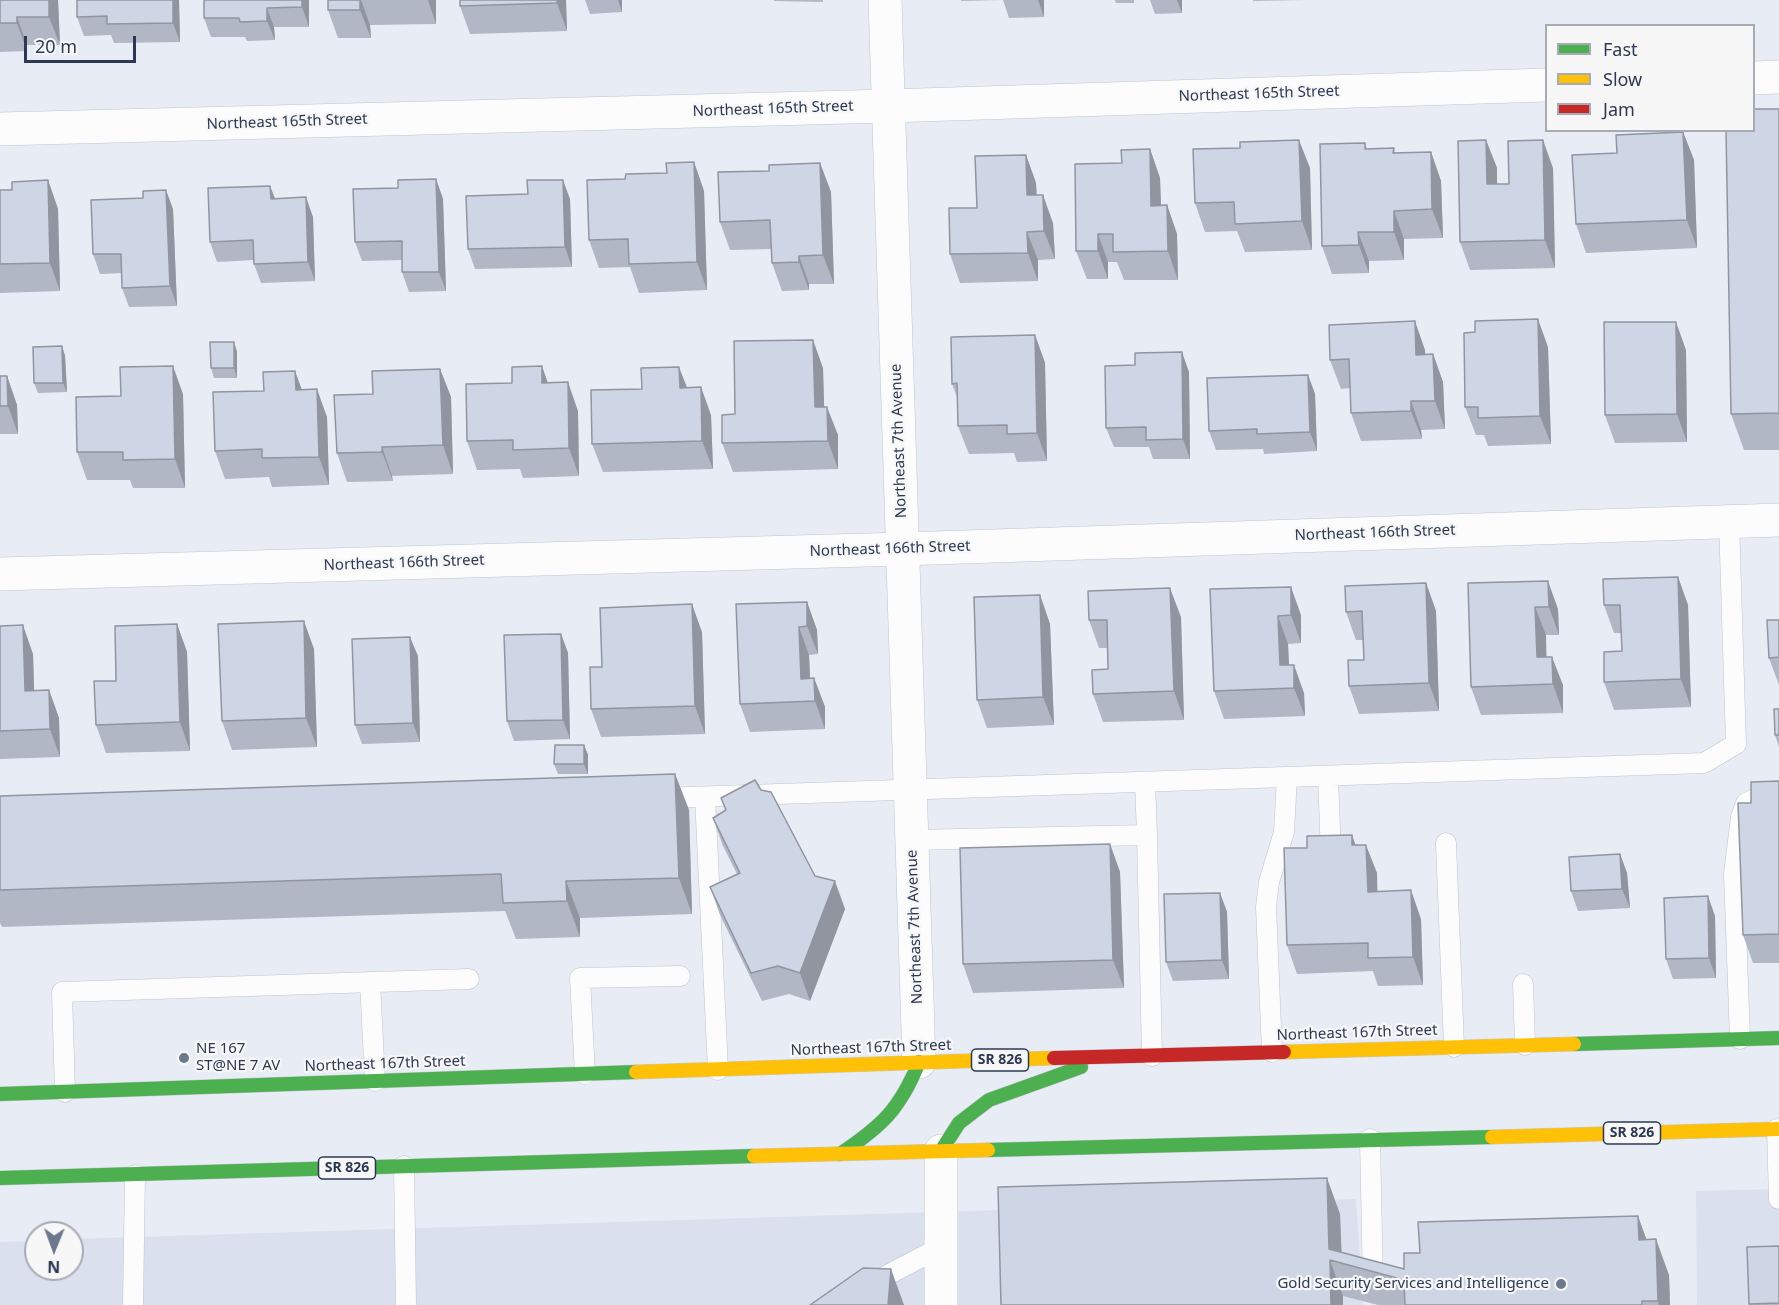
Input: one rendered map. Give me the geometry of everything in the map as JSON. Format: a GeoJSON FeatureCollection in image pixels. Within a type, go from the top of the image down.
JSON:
{"type":"FeatureCollection","features":[{"type":"Feature","properties":{"kind":"main road","name":"Northeast 167th Street"},"geometry":{"type":"LineString","coordinates":[[0,1094],[919,1062],[1779,1038]]}},
{"type":"Feature","properties":{"kind":"main road"},"geometry":{"type":"LineString","coordinates":[[941,1151],[959,1123],[989,1100],[1108,1057]]}},
{"type":"Feature","properties":{"kind":"main road"},"geometry":{"type":"LineString","coordinates":[[840,1154],[870,1134],[892,1114],[908,1090],[919,1062]]}},
{"type":"Feature","properties":{"kind":"main road","name":"SR 826"},"geometry":{"type":"LineString","coordinates":[[0,1179],[1778,1129]]}},
{"type":"Feature","properties":{"kind":"street","name":"Northeast 7th Avenue"},"geometry":{"type":"LineString","coordinates":[[885,0],[919,1062]]}},
{"type":"Feature","properties":{"kind":"street"},"geometry":{"type":"LineString","coordinates":[[1755,78],[1779,77]]}},
{"type":"Feature","properties":{"kind":"street","name":"Northeast 165th Street"},"geometry":{"type":"LineString","coordinates":[[0,129],[888,106],[1545,85]]}},
{"type":"Feature","properties":{"kind":"street","name":"Northeast 166th Street"},"geometry":{"type":"LineString","coordinates":[[0,574],[903,549],[1779,520]]}},
{"type":"Feature","properties":{"kind":"street"},"geometry":{"type":"LineString","coordinates":[[941,1151],[941,1305]]}},
{"type":"Feature","properties":{"kind":"lane"},"geometry":{"type":"LineString","coordinates":[[635,799],[1704,763],[1736,744],[1729,521]]}},
{"type":"Feature","properties":{"kind":"lane"},"geometry":{"type":"LineString","coordinates":[[1328,776],[1331,855]]}},
{"type":"Feature","properties":{"kind":"lane"},"geometry":{"type":"LineString","coordinates":[[1272,1053],[1266,907],[1269,882],[1284,832],[1287,777]]}},
{"type":"Feature","properties":{"kind":"lane"},"geometry":{"type":"LineString","coordinates":[[1145,782],[1152,1056]]}},
{"type":"Feature","properties":{"kind":"lane"},"geometry":{"type":"LineString","coordinates":[[1740,1039],[1734,874],[1740,817],[1746,803],[1762,796],[1779,794]]}},
{"type":"Feature","properties":{"kind":"lane"},"geometry":{"type":"LineString","coordinates":[[705,797],[718,1070]]}},
{"type":"Feature","properties":{"kind":"lane"},"geometry":{"type":"LineString","coordinates":[[912,840],[1147,835]]}},
{"type":"Feature","properties":{"kind":"lane"},"geometry":{"type":"LineString","coordinates":[[1446,843],[1454,1047]]}},
{"type":"Feature","properties":{"kind":"lane"},"geometry":{"type":"LineString","coordinates":[[585,1074],[580,978],[680,976]]}},
{"type":"Feature","properties":{"kind":"lane"},"geometry":{"type":"LineString","coordinates":[[65,1092],[62,992],[469,979]]}},
{"type":"Feature","properties":{"kind":"lane"},"geometry":{"type":"LineString","coordinates":[[370,982],[375,1081]]}},
{"type":"Feature","properties":{"kind":"lane"},"geometry":{"type":"LineString","coordinates":[[1523,984],[1525,1045]]}},
{"type":"Feature","properties":{"kind":"lane"},"geometry":{"type":"LineString","coordinates":[[1778,1129],[1779,1199]]}},
{"type":"Feature","properties":{"kind":"lane"},"geometry":{"type":"LineString","coordinates":[[1370,1139],[1373,1301]]}},
{"type":"Feature","properties":{"kind":"lane"},"geometry":{"type":"LineString","coordinates":[[404,1166],[406,1305]]}},
{"type":"Feature","properties":{"kind":"lane"},"geometry":{"type":"LineString","coordinates":[[134,1305],[135,1175]]}},
{"type":"Feature","properties":{"kind":"lane"},"geometry":{"type":"LineString","coordinates":[[830,1305],[941,1246]]}},
{"type":"Feature","properties":{"kind":"shaded area"},"geometry":{"type":"Polygon","coordinates":[[[1779,1189],[1779,1305],[1697,1305],[1696,1191],[1779,1189]]]}},
{"type":"Feature","properties":{"kind":"shaded area"},"geometry":{"type":"Polygon","coordinates":[[[1356,1199],[1363,1305],[0,1305],[0,1242],[24,1241],[24,1281],[84,1281],[84,1239],[1356,1199]]]}},
{"type":"Feature","properties":{"kind":"building"},"geometry":{"type":"Polygon","coordinates":[[[0,0],[49,0],[49,17],[17,17],[17,23],[0,23],[0,0]]]}},
{"type":"Feature","properties":{"kind":"building"},"geometry":{"type":"Polygon","coordinates":[[[77,0],[173,0],[173,23],[107,24],[107,16],[77,17],[77,0]]]}},
{"type":"Feature","properties":{"kind":"building"},"geometry":{"type":"Polygon","coordinates":[[[204,0],[302,0],[302,7],[267,8],[267,21],[240,22],[239,18],[204,18],[204,0]]]}},
{"type":"Feature","properties":{"kind":"building"},"geometry":{"type":"Polygon","coordinates":[[[328,0],[360,0],[360,10],[328,10],[328,0]]]}},
{"type":"Feature","properties":{"kind":"building"},"geometry":{"type":"Polygon","coordinates":[[[460,0],[557,0],[557,3],[460,6],[460,0]]]}},
{"type":"Feature","properties":{"kind":"building"},"geometry":{"type":"Polygon","coordinates":[[[1755,109],[1779,109],[1779,413],[1731,414],[1726,132],[1755,132],[1755,109]]]}},
{"type":"Feature","properties":{"kind":"building"},"geometry":{"type":"Polygon","coordinates":[[[1683,132],[1687,220],[1576,224],[1572,155],[1617,153],[1616,135],[1683,132]]]}},
{"type":"Feature","properties":{"kind":"building"},"geometry":{"type":"Polygon","coordinates":[[[1299,140],[1302,221],[1235,224],[1234,202],[1195,203],[1193,149],[1240,148],[1240,142],[1299,140]]]}},
{"type":"Feature","properties":{"kind":"building"},"geometry":{"type":"Polygon","coordinates":[[[1486,140],[1487,184],[1509,184],[1508,141],[1543,140],[1545,240],[1460,242],[1458,141],[1486,140]]]}},
{"type":"Feature","properties":{"kind":"building"},"geometry":{"type":"Polygon","coordinates":[[[1365,143],[1365,149],[1394,148],[1393,153],[1431,152],[1432,209],[1394,211],[1394,232],[1358,232],[1359,245],[1322,246],[1320,144],[1365,143]]]}},
{"type":"Feature","properties":{"kind":"building"},"geometry":{"type":"Polygon","coordinates":[[[1150,149],[1151,206],[1167,205],[1168,251],[1113,252],[1113,234],[1098,234],[1098,251],[1076,251],[1075,164],[1122,163],[1121,150],[1150,149]]]}},
{"type":"Feature","properties":{"kind":"building"},"geometry":{"type":"Polygon","coordinates":[[[1026,155],[1027,195],[1043,195],[1044,231],[1027,232],[1028,253],[950,254],[949,208],[977,208],[975,156],[1026,155]]]}},
{"type":"Feature","properties":{"kind":"building"},"geometry":{"type":"Polygon","coordinates":[[[694,162],[697,262],[629,264],[628,239],[589,240],[587,180],[625,179],[626,174],[667,173],[666,163],[694,162]]]}},
{"type":"Feature","properties":{"kind":"building"},"geometry":{"type":"Polygon","coordinates":[[[820,163],[823,255],[799,256],[799,262],[772,263],[770,220],[720,222],[718,172],[769,171],[769,165],[820,163]]]}},
{"type":"Feature","properties":{"kind":"building"},"geometry":{"type":"Polygon","coordinates":[[[436,179],[439,272],[402,272],[402,241],[355,242],[353,189],[398,188],[398,180],[436,179]]]}},
{"type":"Feature","properties":{"kind":"building"},"geometry":{"type":"Polygon","coordinates":[[[48,180],[50,263],[0,264],[0,190],[12,190],[12,182],[48,180]]]}},
{"type":"Feature","properties":{"kind":"building"},"geometry":{"type":"Polygon","coordinates":[[[527,180],[563,180],[565,247],[468,249],[466,196],[528,194],[527,180]]]}},
{"type":"Feature","properties":{"kind":"building"},"geometry":{"type":"Polygon","coordinates":[[[270,186],[271,199],[306,197],[308,262],[254,264],[253,240],[210,242],[208,188],[270,186]]]}},
{"type":"Feature","properties":{"kind":"building"},"geometry":{"type":"Polygon","coordinates":[[[166,190],[170,286],[122,288],[121,254],[93,254],[91,200],[143,198],[143,191],[166,190]]]}},
{"type":"Feature","properties":{"kind":"building"},"geometry":{"type":"Polygon","coordinates":[[[1538,319],[1540,416],[1478,418],[1478,407],[1465,407],[1464,333],[1475,332],[1475,321],[1538,319]]]}},
{"type":"Feature","properties":{"kind":"building"},"geometry":{"type":"Polygon","coordinates":[[[1415,321],[1416,355],[1433,354],[1435,401],[1411,401],[1411,411],[1351,413],[1349,359],[1330,360],[1329,325],[1415,321]]]}},
{"type":"Feature","properties":{"kind":"building"},"geometry":{"type":"Polygon","coordinates":[[[1604,322],[1676,322],[1677,414],[1605,415],[1604,322]]]}},
{"type":"Feature","properties":{"kind":"building"},"geometry":{"type":"Polygon","coordinates":[[[1035,335],[1037,433],[1007,434],[1007,425],[958,426],[957,383],[952,384],[951,337],[1035,335]]]}},
{"type":"Feature","properties":{"kind":"building"},"geometry":{"type":"Polygon","coordinates":[[[813,340],[815,407],[827,407],[828,441],[722,443],[722,415],[735,414],[734,341],[813,340]]]}},
{"type":"Feature","properties":{"kind":"building"},"geometry":{"type":"Polygon","coordinates":[[[210,342],[234,342],[234,368],[211,368],[210,342]]]}},
{"type":"Feature","properties":{"kind":"building"},"geometry":{"type":"Polygon","coordinates":[[[62,346],[63,383],[34,383],[33,347],[62,346]]]}},
{"type":"Feature","properties":{"kind":"building"},"geometry":{"type":"Polygon","coordinates":[[[1182,352],[1183,439],[1146,440],[1146,427],[1106,428],[1105,366],[1135,365],[1135,353],[1182,352]]]}},
{"type":"Feature","properties":{"kind":"building"},"geometry":{"type":"Polygon","coordinates":[[[173,366],[175,459],[123,460],[123,452],[77,452],[76,397],[121,396],[120,367],[173,366]]]}},
{"type":"Feature","properties":{"kind":"building"},"geometry":{"type":"Polygon","coordinates":[[[542,366],[542,383],[568,382],[569,448],[513,450],[513,440],[467,441],[466,384],[512,383],[512,367],[542,366]]]}},
{"type":"Feature","properties":{"kind":"building"},"geometry":{"type":"Polygon","coordinates":[[[679,367],[680,388],[701,387],[702,441],[592,444],[591,390],[642,389],[641,368],[679,367]]]}},
{"type":"Feature","properties":{"kind":"building"},"geometry":{"type":"Polygon","coordinates":[[[440,369],[443,445],[382,447],[382,452],[337,453],[334,395],[373,394],[372,371],[440,369]]]}},
{"type":"Feature","properties":{"kind":"building"},"geometry":{"type":"Polygon","coordinates":[[[295,371],[296,390],[317,389],[319,457],[262,458],[262,449],[215,451],[213,392],[264,391],[263,372],[295,371]]]}},
{"type":"Feature","properties":{"kind":"building"},"geometry":{"type":"Polygon","coordinates":[[[1308,375],[1310,432],[1257,434],[1257,429],[1209,431],[1207,378],[1308,375]]]}},
{"type":"Feature","properties":{"kind":"building"},"geometry":{"type":"Polygon","coordinates":[[[0,376],[7,376],[8,406],[0,406],[0,376]]]}},
{"type":"Feature","properties":{"kind":"building"},"geometry":{"type":"Polygon","coordinates":[[[1678,577],[1681,679],[1604,682],[1604,652],[1622,651],[1620,605],[1604,605],[1603,579],[1678,577]]]}},
{"type":"Feature","properties":{"kind":"building"},"geometry":{"type":"Polygon","coordinates":[[[1548,581],[1549,607],[1535,607],[1537,657],[1552,657],[1553,684],[1471,687],[1468,583],[1548,581]]]}},
{"type":"Feature","properties":{"kind":"building"},"geometry":{"type":"Polygon","coordinates":[[[1426,583],[1429,683],[1349,686],[1348,660],[1364,660],[1362,611],[1346,612],[1345,586],[1426,583]]]}},
{"type":"Feature","properties":{"kind":"building"},"geometry":{"type":"Polygon","coordinates":[[[1291,587],[1291,615],[1278,616],[1280,665],[1294,665],[1294,688],[1214,691],[1210,589],[1291,587]]]}},
{"type":"Feature","properties":{"kind":"building"},"geometry":{"type":"Polygon","coordinates":[[[1170,588],[1174,691],[1093,694],[1092,670],[1108,669],[1107,620],[1089,620],[1088,591],[1170,588]]]}},
{"type":"Feature","properties":{"kind":"building"},"geometry":{"type":"Polygon","coordinates":[[[1040,595],[1043,697],[977,700],[974,597],[1040,595]]]}},
{"type":"Feature","properties":{"kind":"building"},"geometry":{"type":"Polygon","coordinates":[[[807,602],[807,626],[799,627],[801,679],[814,678],[815,701],[740,704],[736,604],[807,602]]]}},
{"type":"Feature","properties":{"kind":"building"},"geometry":{"type":"Polygon","coordinates":[[[692,604],[695,706],[591,709],[590,667],[602,667],[600,608],[692,604]]]}},
{"type":"Feature","properties":{"kind":"building"},"geometry":{"type":"Polygon","coordinates":[[[1767,620],[1779,620],[1779,657],[1769,658],[1767,620]]]}},
{"type":"Feature","properties":{"kind":"building"},"geometry":{"type":"Polygon","coordinates":[[[304,621],[306,718],[222,721],[218,624],[304,621]]]}},
{"type":"Feature","properties":{"kind":"building"},"geometry":{"type":"Polygon","coordinates":[[[177,624],[180,722],[96,725],[94,681],[116,681],[115,626],[177,624]]]}},
{"type":"Feature","properties":{"kind":"building"},"geometry":{"type":"Polygon","coordinates":[[[23,625],[25,691],[49,690],[50,729],[0,731],[0,626],[23,625]]]}},
{"type":"Feature","properties":{"kind":"building"},"geometry":{"type":"Polygon","coordinates":[[[561,634],[563,720],[507,721],[504,635],[561,634]]]}},
{"type":"Feature","properties":{"kind":"building"},"geometry":{"type":"Polygon","coordinates":[[[410,637],[413,723],[355,725],[352,639],[410,637]]]}},
{"type":"Feature","properties":{"kind":"building"},"geometry":{"type":"Polygon","coordinates":[[[1774,709],[1779,709],[1779,735],[1775,735],[1774,709]]]}},
{"type":"Feature","properties":{"kind":"building"},"geometry":{"type":"Polygon","coordinates":[[[555,745],[584,745],[584,764],[554,764],[555,745]]]}},
{"type":"Feature","properties":{"kind":"building"},"geometry":{"type":"Polygon","coordinates":[[[675,774],[679,878],[566,881],[567,901],[503,903],[501,874],[0,890],[0,796],[675,774]]]}},
{"type":"Feature","properties":{"kind":"building"},"geometry":{"type":"Polygon","coordinates":[[[755,780],[761,790],[771,792],[815,876],[835,881],[800,973],[778,966],[751,973],[710,887],[740,873],[713,818],[726,810],[721,798],[755,780]]]}},
{"type":"Feature","properties":{"kind":"building"},"geometry":{"type":"Polygon","coordinates":[[[1779,781],[1779,934],[1743,935],[1738,803],[1751,803],[1751,782],[1779,781]]]}},
{"type":"Feature","properties":{"kind":"building"},"geometry":{"type":"Polygon","coordinates":[[[1352,835],[1352,845],[1366,845],[1368,892],[1411,890],[1413,957],[1368,958],[1368,943],[1287,945],[1284,848],[1307,848],[1307,836],[1352,835]]]}},
{"type":"Feature","properties":{"kind":"building"},"geometry":{"type":"Polygon","coordinates":[[[1110,844],[1113,960],[963,964],[960,848],[1110,844]]]}},
{"type":"Feature","properties":{"kind":"building"},"geometry":{"type":"Polygon","coordinates":[[[1620,854],[1622,889],[1571,891],[1569,857],[1620,854]]]}},
{"type":"Feature","properties":{"kind":"building"},"geometry":{"type":"Polygon","coordinates":[[[1220,893],[1222,960],[1166,962],[1164,894],[1220,893]]]}},
{"type":"Feature","properties":{"kind":"building"},"geometry":{"type":"Polygon","coordinates":[[[1708,896],[1709,958],[1666,959],[1664,898],[1708,896]]]}},
{"type":"Feature","properties":{"kind":"building"},"geometry":{"type":"Polygon","coordinates":[[[1327,1178],[1329,1249],[1404,1269],[1404,1253],[1420,1253],[1418,1222],[1638,1216],[1639,1240],[1656,1239],[1658,1301],[1642,1301],[1642,1305],[1405,1305],[1404,1280],[1330,1260],[1331,1305],[1001,1305],[998,1187],[1327,1178]]]}},
{"type":"Feature","properties":{"kind":"building"},"geometry":{"type":"Polygon","coordinates":[[[1779,1246],[1779,1303],[1749,1304],[1747,1247],[1779,1246]]]}},
{"type":"Feature","properties":{"kind":"building"},"geometry":{"type":"Polygon","coordinates":[[[863,1268],[891,1269],[888,1305],[810,1305],[863,1268]]]}},
{"type":"Feature","properties":{"kind":"traffic: fast"},"geometry":{"type":"LineString","coordinates":[[1574,1044],[1779,1038]]}},
{"type":"Feature","properties":{"kind":"traffic: fast"},"geometry":{"type":"LineString","coordinates":[[840,1154],[888,1115],[905,1092],[919,1062]]}},
{"type":"Feature","properties":{"kind":"traffic: fast"},"geometry":{"type":"LineString","coordinates":[[941,1151],[959,1123],[989,1100],[1081,1067]]}},
{"type":"Feature","properties":{"kind":"traffic: fast"},"geometry":{"type":"LineString","coordinates":[[0,1094],[636,1072]]}},
{"type":"Feature","properties":{"kind":"traffic: fast"},"geometry":{"type":"LineString","coordinates":[[988,1150],[1492,1137]]}},
{"type":"Feature","properties":{"kind":"traffic: fast"},"geometry":{"type":"LineString","coordinates":[[0,1178],[754,1156]]}},
{"type":"Feature","properties":{"kind":"traffic: slow"},"geometry":{"type":"LineString","coordinates":[[1284,1052],[1574,1044]]}},
{"type":"Feature","properties":{"kind":"traffic: slow"},"geometry":{"type":"LineString","coordinates":[[636,1072],[1054,1058]]}},
{"type":"Feature","properties":{"kind":"traffic: slow"},"geometry":{"type":"LineString","coordinates":[[1492,1137],[1779,1129]]}},
{"type":"Feature","properties":{"kind":"traffic: slow"},"geometry":{"type":"LineString","coordinates":[[754,1156],[988,1150]]}},
{"type":"Feature","properties":{"kind":"traffic: jam"},"geometry":{"type":"LineString","coordinates":[[1054,1058],[1284,1052]]}},
{"type":"Feature","properties":{"kind":"place","name":"NE 167 ST@NE 7 AV"},"geometry":{"type":"Point","coordinates":[184,1058]}},
{"type":"Feature","properties":{"kind":"place","name":"Gold Security Services and Intelligence"},"geometry":{"type":"Point","coordinates":[1561,1284]}}]}
